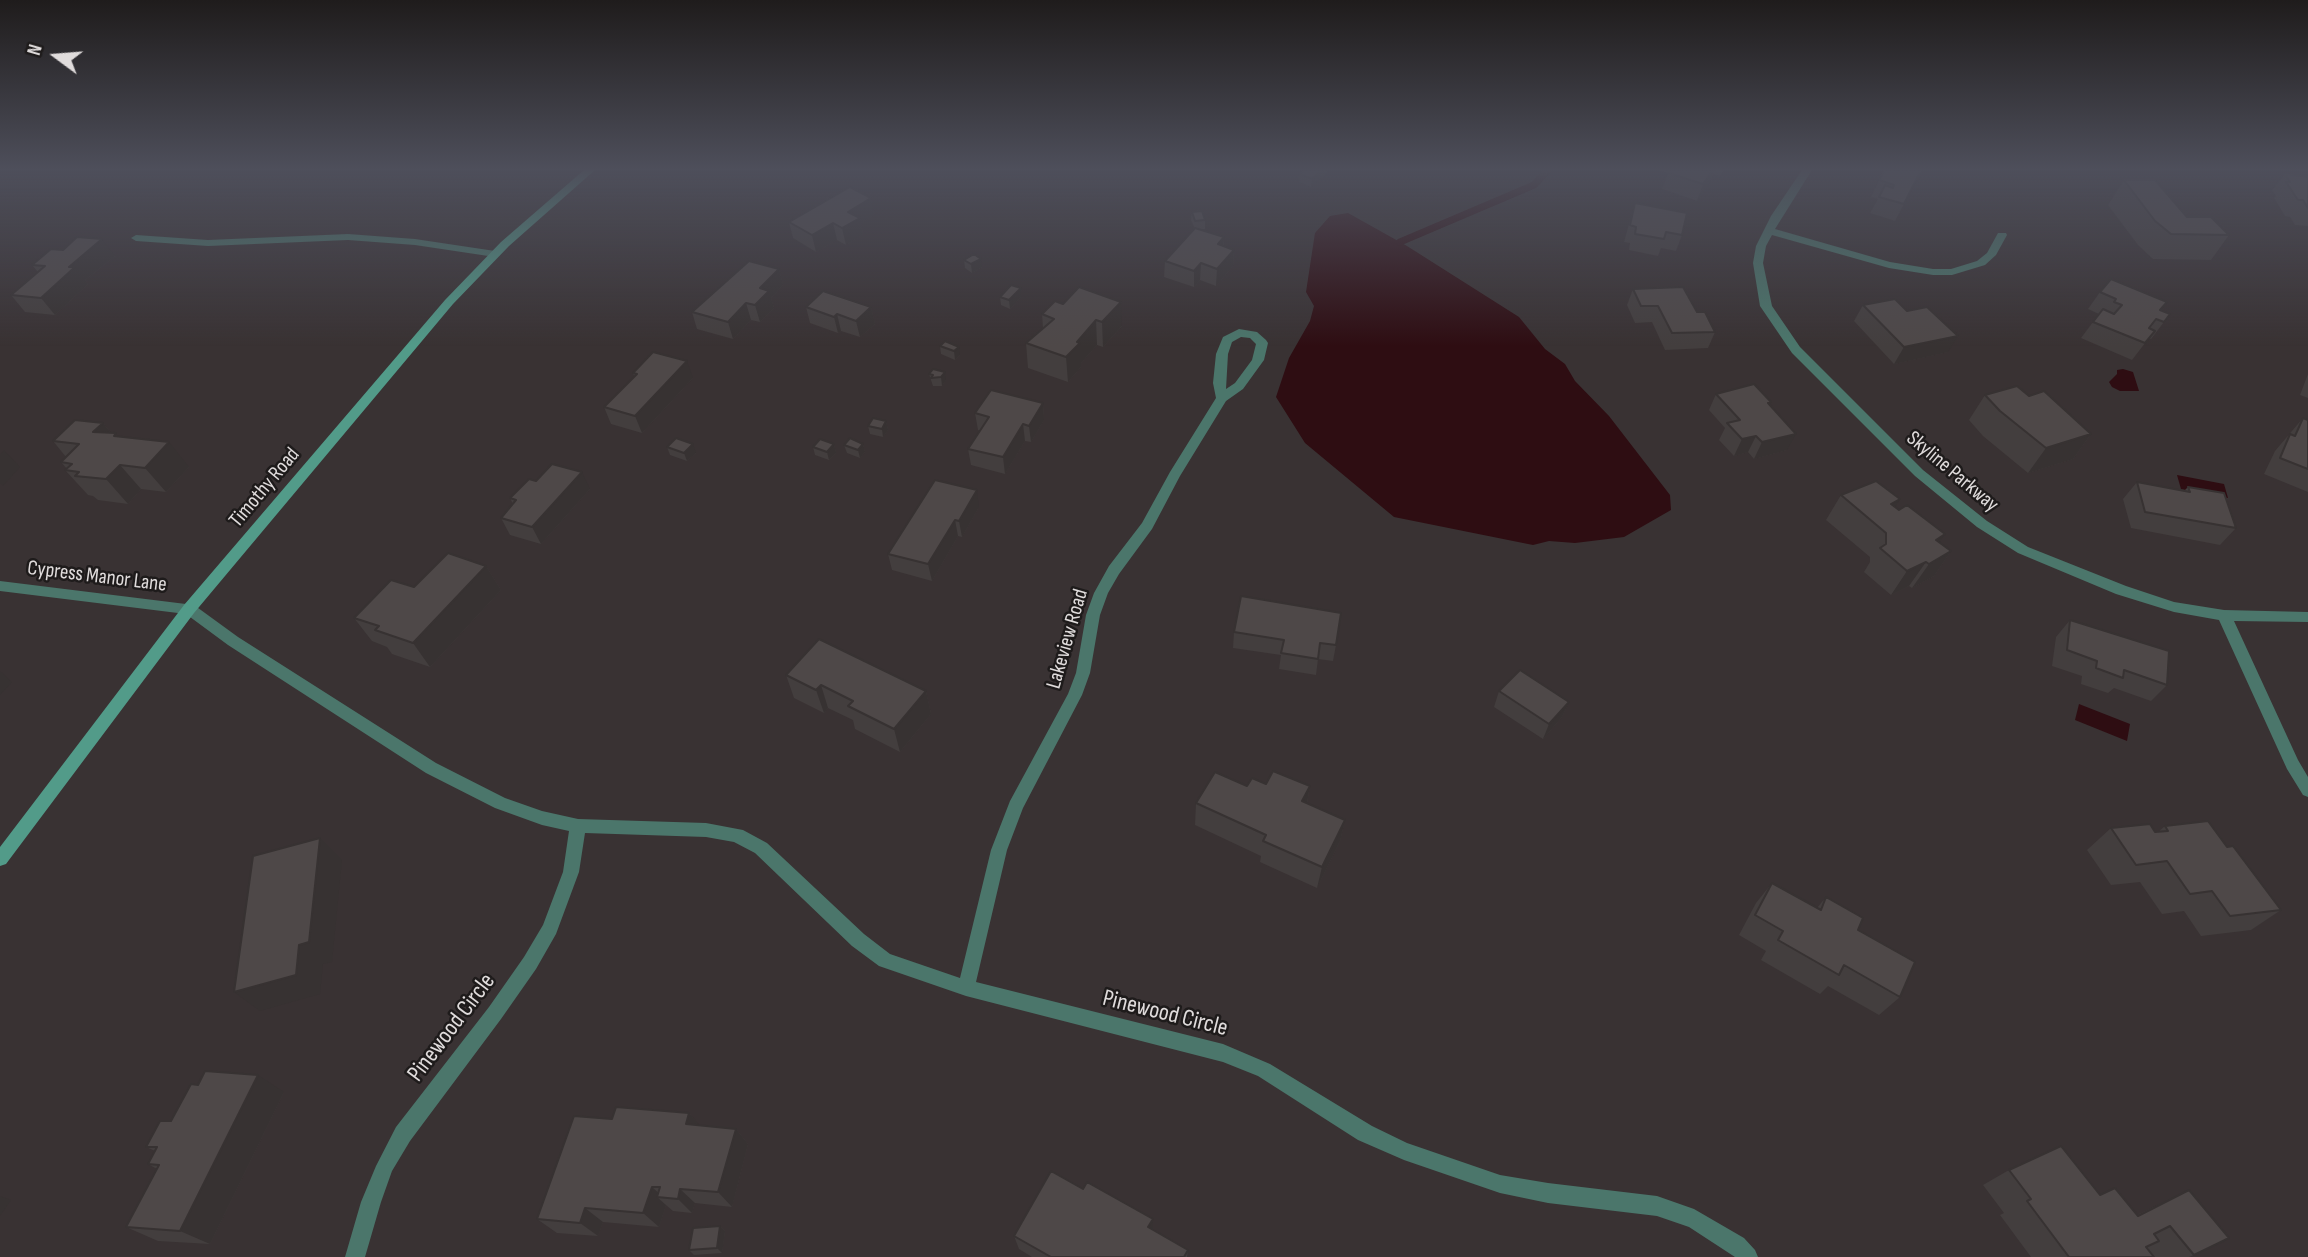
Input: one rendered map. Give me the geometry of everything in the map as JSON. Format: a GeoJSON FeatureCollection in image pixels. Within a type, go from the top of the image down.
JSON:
{"type":"FeatureCollection","features":[{"type":"Feature","properties":{"kind":"main road","name":"Timothy Road"},"geometry":{"type":"LineString","coordinates":[[0,859],[189,609],[449,302],[524,229]]}},
{"type":"Feature","properties":{"kind":"street"},"geometry":{"type":"LineString","coordinates":[[1769,231],[1889,265],[1933,272],[1952,272],[1981,263],[1991,255],[2002,235]]}},
{"type":"Feature","properties":{"kind":"street","name":"Skyline Parkway"},"geometry":{"type":"LineString","coordinates":[[1769,231],[1761,246],[1758,263],[1766,306],[1779,328],[1826,380],[1949,499],[2023,550],[2071,572],[2174,607],[2224,615],[2308,617]]}},
{"type":"Feature","properties":{"kind":"street"},"geometry":{"type":"LineString","coordinates":[[136,238],[208,243],[348,237],[415,242],[495,254]]}},
{"type":"Feature","properties":{"kind":"street","name":"Lakeview Road"},"geometry":{"type":"LineString","coordinates":[[966,988],[999,850],[1016,806],[1075,695],[1083,673],[1093,615],[1101,593],[1114,570],[1147,526],[1174,475],[1222,397]]}},
{"type":"Feature","properties":{"kind":"street","name":"Cypress Manor Lane"},"geometry":{"type":"LineString","coordinates":[[0,586],[189,609]]}},
{"type":"Feature","properties":{"kind":"street","name":"Pinewood Circle"},"geometry":{"type":"LineString","coordinates":[[189,609],[233,641],[431,768],[500,803],[542,818],[578,826],[706,830],[737,835],[761,848],[858,940],[886,960],[966,988],[1223,1053],[1264,1070],[1366,1133],[1404,1152],[1500,1184],[1548,1193],[1657,1206],[1695,1219],[1737,1245],[1748,1257]]}},
{"type":"Feature","properties":{"kind":"street"},"geometry":{"type":"LineString","coordinates":[[2224,615],[2292,764],[2308,790]]}},
{"type":"Feature","properties":{"kind":"street","name":"Pinewood Circle"},"geometry":{"type":"LineString","coordinates":[[355,1257],[385,1166],[403,1134],[495,1013],[550,929],[572,872],[578,826]]}},
{"type":"Feature","properties":{"kind":"shaded area"},"geometry":{"type":"Polygon","coordinates":[[[1319,229],[1376,229],[1519,317],[1545,349],[1565,364],[1575,381],[1609,416],[1670,495],[1671,510],[1624,537],[1575,543],[1549,541],[1533,545],[1394,517],[1305,443],[1276,397],[1289,358],[1310,321],[1314,306],[1306,292],[1315,233],[1319,229]]]}},
{"type":"Feature","properties":{"kind":"shaded area"},"geometry":{"type":"Polygon","coordinates":[[[2117,370],[2133,372],[2139,391],[2120,391],[2112,387],[2109,382],[2117,374],[2117,370]]]}},
{"type":"Feature","properties":{"kind":"shaded area"},"geometry":{"type":"Polygon","coordinates":[[[2177,475],[2224,484],[2228,498],[2181,489],[2177,475]]]}},
{"type":"Feature","properties":{"kind":"shaded area"},"geometry":{"type":"Polygon","coordinates":[[[2079,704],[2130,724],[2127,741],[2075,720],[2079,704]]]}},
{"type":"Feature","properties":{"kind":"building"},"geometry":{"type":"Polygon","coordinates":[[[801,229],[823,229],[812,235],[801,229]]]}},
{"type":"Feature","properties":{"kind":"building"},"geometry":{"type":"Polygon","coordinates":[[[1194,229],[1224,237],[1218,244],[1234,250],[1217,269],[1201,263],[1194,271],[1165,261],[1194,229]]]}},
{"type":"Feature","properties":{"kind":"building"},"geometry":{"type":"Polygon","coordinates":[[[1636,229],[1683,229],[1682,235],[1666,232],[1664,239],[1635,234],[1636,229]]]}},
{"type":"Feature","properties":{"kind":"building"},"geometry":{"type":"Polygon","coordinates":[[[2164,229],[2223,229],[2229,235],[2171,234],[2164,229]]]}},
{"type":"Feature","properties":{"kind":"building"},"geometry":{"type":"Polygon","coordinates":[[[77,237],[102,239],[69,267],[75,267],[41,298],[11,295],[45,266],[32,265],[51,249],[63,250],[77,237]]]}},
{"type":"Feature","properties":{"kind":"building"},"geometry":{"type":"Polygon","coordinates":[[[974,254],[981,259],[971,264],[964,260],[974,254]]]}},
{"type":"Feature","properties":{"kind":"building"},"geometry":{"type":"Polygon","coordinates":[[[749,261],[779,269],[760,288],[769,291],[755,305],[746,303],[728,322],[692,312],[749,261]]]}},
{"type":"Feature","properties":{"kind":"building"},"geometry":{"type":"Polygon","coordinates":[[[2111,279],[2167,302],[2160,310],[2170,314],[2164,322],[2156,319],[2149,328],[2155,331],[2145,343],[2093,322],[2103,309],[2114,314],[2122,305],[2114,302],[2116,299],[2100,292],[2111,279]]]}},
{"type":"Feature","properties":{"kind":"building"},"geometry":{"type":"Polygon","coordinates":[[[1011,285],[1021,288],[1009,300],[1000,297],[1011,285]]]}},
{"type":"Feature","properties":{"kind":"building"},"geometry":{"type":"Polygon","coordinates":[[[1079,287],[1121,302],[1102,322],[1096,320],[1066,357],[1026,343],[1054,319],[1042,314],[1055,301],[1063,304],[1079,287]]]}},
{"type":"Feature","properties":{"kind":"building"},"geometry":{"type":"Polygon","coordinates":[[[1683,287],[1697,312],[1705,312],[1715,332],[1672,333],[1658,306],[1641,306],[1633,289],[1683,287]]]}},
{"type":"Feature","properties":{"kind":"building"},"geometry":{"type":"Polygon","coordinates":[[[823,291],[871,307],[856,321],[806,307],[823,291]]]}},
{"type":"Feature","properties":{"kind":"building"},"geometry":{"type":"Polygon","coordinates":[[[1895,299],[1907,311],[1927,307],[1958,336],[1904,347],[1863,305],[1895,299]]]}},
{"type":"Feature","properties":{"kind":"building"},"geometry":{"type":"Polygon","coordinates":[[[945,341],[959,347],[954,351],[940,346],[945,341]]]}},
{"type":"Feature","properties":{"kind":"building"},"geometry":{"type":"Polygon","coordinates":[[[653,352],[687,361],[635,416],[604,407],[637,374],[633,373],[653,352]]]}},
{"type":"Feature","properties":{"kind":"building"},"geometry":{"type":"Polygon","coordinates":[[[933,369],[945,372],[941,377],[931,378],[933,375],[929,374],[933,369]]]}},
{"type":"Feature","properties":{"kind":"building"},"geometry":{"type":"Polygon","coordinates":[[[1754,384],[1796,434],[1762,442],[1756,436],[1742,439],[1727,423],[1740,420],[1716,394],[1754,384]]]}},
{"type":"Feature","properties":{"kind":"building"},"geometry":{"type":"Polygon","coordinates":[[[2017,386],[2029,396],[2044,391],[2091,434],[2046,448],[2000,411],[1985,395],[2017,386]]]}},
{"type":"Feature","properties":{"kind":"building"},"geometry":{"type":"Polygon","coordinates":[[[991,390],[1043,403],[1029,426],[1023,424],[1003,457],[968,449],[989,417],[975,413],[991,390]]]}},
{"type":"Feature","properties":{"kind":"building"},"geometry":{"type":"Polygon","coordinates":[[[873,418],[886,421],[882,429],[868,426],[873,418]]]}},
{"type":"Feature","properties":{"kind":"building"},"geometry":{"type":"Polygon","coordinates":[[[2303,418],[2308,420],[2308,469],[2280,458],[2290,434],[2295,436],[2303,418]]]}},
{"type":"Feature","properties":{"kind":"building"},"geometry":{"type":"Polygon","coordinates":[[[75,420],[103,423],[93,432],[169,442],[145,468],[120,465],[106,479],[75,476],[79,472],[65,470],[72,464],[61,462],[79,444],[53,441],[75,420]]]}},
{"type":"Feature","properties":{"kind":"building"},"geometry":{"type":"Polygon","coordinates":[[[676,438],[693,444],[684,453],[667,447],[676,438]]]}},
{"type":"Feature","properties":{"kind":"building"},"geometry":{"type":"Polygon","coordinates":[[[850,438],[863,444],[858,450],[844,445],[850,438]]]}},
{"type":"Feature","properties":{"kind":"building"},"geometry":{"type":"Polygon","coordinates":[[[820,439],[834,444],[827,452],[813,447],[820,439]]]}},
{"type":"Feature","properties":{"kind":"building"},"geometry":{"type":"Polygon","coordinates":[[[552,464],[582,472],[532,527],[501,518],[516,500],[510,498],[529,479],[536,481],[552,464]]]}},
{"type":"Feature","properties":{"kind":"building"},"geometry":{"type":"Polygon","coordinates":[[[935,480],[977,490],[959,521],[955,520],[928,564],[888,554],[935,480]]]}},
{"type":"Feature","properties":{"kind":"building"},"geometry":{"type":"Polygon","coordinates":[[[1876,481],[1900,499],[1891,504],[1899,510],[1907,505],[1945,534],[1936,540],[1951,551],[1929,564],[1926,562],[1907,571],[1880,548],[1886,544],[1886,533],[1841,495],[1876,481]]]}},
{"type":"Feature","properties":{"kind":"building"},"geometry":{"type":"Polygon","coordinates":[[[2137,482],[2190,492],[2188,487],[2224,493],[2236,528],[2145,512],[2137,482]]]}},
{"type":"Feature","properties":{"kind":"building"},"geometry":{"type":"Polygon","coordinates":[[[448,553],[486,566],[413,643],[375,630],[379,626],[354,618],[391,580],[414,587],[448,553]]]}},
{"type":"Feature","properties":{"kind":"building"},"geometry":{"type":"Polygon","coordinates":[[[1241,596],[1341,613],[1336,645],[1320,643],[1318,659],[1281,653],[1284,640],[1234,632],[1241,596]]]}},
{"type":"Feature","properties":{"kind":"building"},"geometry":{"type":"Polygon","coordinates":[[[2070,620],[2169,651],[2167,685],[2124,670],[2123,678],[2096,668],[2097,661],[2067,650],[2070,620]]]}},
{"type":"Feature","properties":{"kind":"building"},"geometry":{"type":"Polygon","coordinates":[[[819,639],[926,691],[894,729],[848,706],[853,701],[821,685],[816,690],[786,675],[819,639]]]}},
{"type":"Feature","properties":{"kind":"building"},"geometry":{"type":"Polygon","coordinates":[[[1520,670],[1569,702],[1549,724],[1499,691],[1520,670]]]}},
{"type":"Feature","properties":{"kind":"building"},"geometry":{"type":"Polygon","coordinates":[[[1273,771],[1310,786],[1302,801],[1345,820],[1322,867],[1263,841],[1266,835],[1196,803],[1215,772],[1247,786],[1252,778],[1266,784],[1273,771]]]}},
{"type":"Feature","properties":{"kind":"building"},"geometry":{"type":"Polygon","coordinates":[[[2208,821],[2227,847],[2233,846],[2281,910],[2230,916],[2212,891],[2190,894],[2167,861],[2136,865],[2111,828],[2150,824],[2155,832],[2168,831],[2165,826],[2208,821]]]}},
{"type":"Feature","properties":{"kind":"building"},"geometry":{"type":"Polygon","coordinates":[[[320,838],[309,942],[299,945],[296,975],[234,992],[253,856],[320,838]]]}},
{"type":"Feature","properties":{"kind":"building"},"geometry":{"type":"Polygon","coordinates":[[[1772,883],[1821,910],[1826,897],[1863,918],[1858,930],[1915,962],[1900,997],[1844,965],[1839,975],[1778,940],[1783,931],[1755,915],[1772,883]]]}},
{"type":"Feature","properties":{"kind":"building"},"geometry":{"type":"Polygon","coordinates":[[[205,1071],[258,1075],[180,1231],[126,1227],[159,1165],[148,1164],[157,1147],[146,1147],[160,1121],[171,1121],[191,1084],[198,1085],[205,1071]]]}},
{"type":"Feature","properties":{"kind":"building"},"geometry":{"type":"Polygon","coordinates":[[[616,1107],[689,1113],[686,1124],[736,1129],[718,1192],[680,1189],[678,1199],[657,1197],[660,1187],[652,1187],[643,1213],[585,1208],[580,1223],[537,1219],[574,1116],[612,1119],[616,1107]]]}},
{"type":"Feature","properties":{"kind":"building"},"geometry":{"type":"Polygon","coordinates":[[[2061,1146],[2100,1195],[2115,1188],[2138,1216],[2189,1190],[2229,1238],[2194,1255],[2170,1226],[2154,1234],[2159,1241],[2146,1247],[2154,1257],[2069,1257],[2027,1201],[2031,1199],[2009,1170],[2061,1146]]]}},
{"type":"Feature","properties":{"kind":"building"},"geometry":{"type":"Polygon","coordinates":[[[1051,1171],[1083,1189],[1087,1182],[1153,1219],[1148,1227],[1188,1250],[1184,1257],[1051,1257],[1014,1236],[1051,1171]]]}},
{"type":"Feature","properties":{"kind":"building"},"geometry":{"type":"Polygon","coordinates":[[[720,1226],[717,1248],[689,1250],[693,1228],[720,1226]]]}},
{"type":"Feature","properties":{"kind":"waterway"},"geometry":{"type":"LineString","coordinates":[[1400,242],[1431,229]]}}]}
